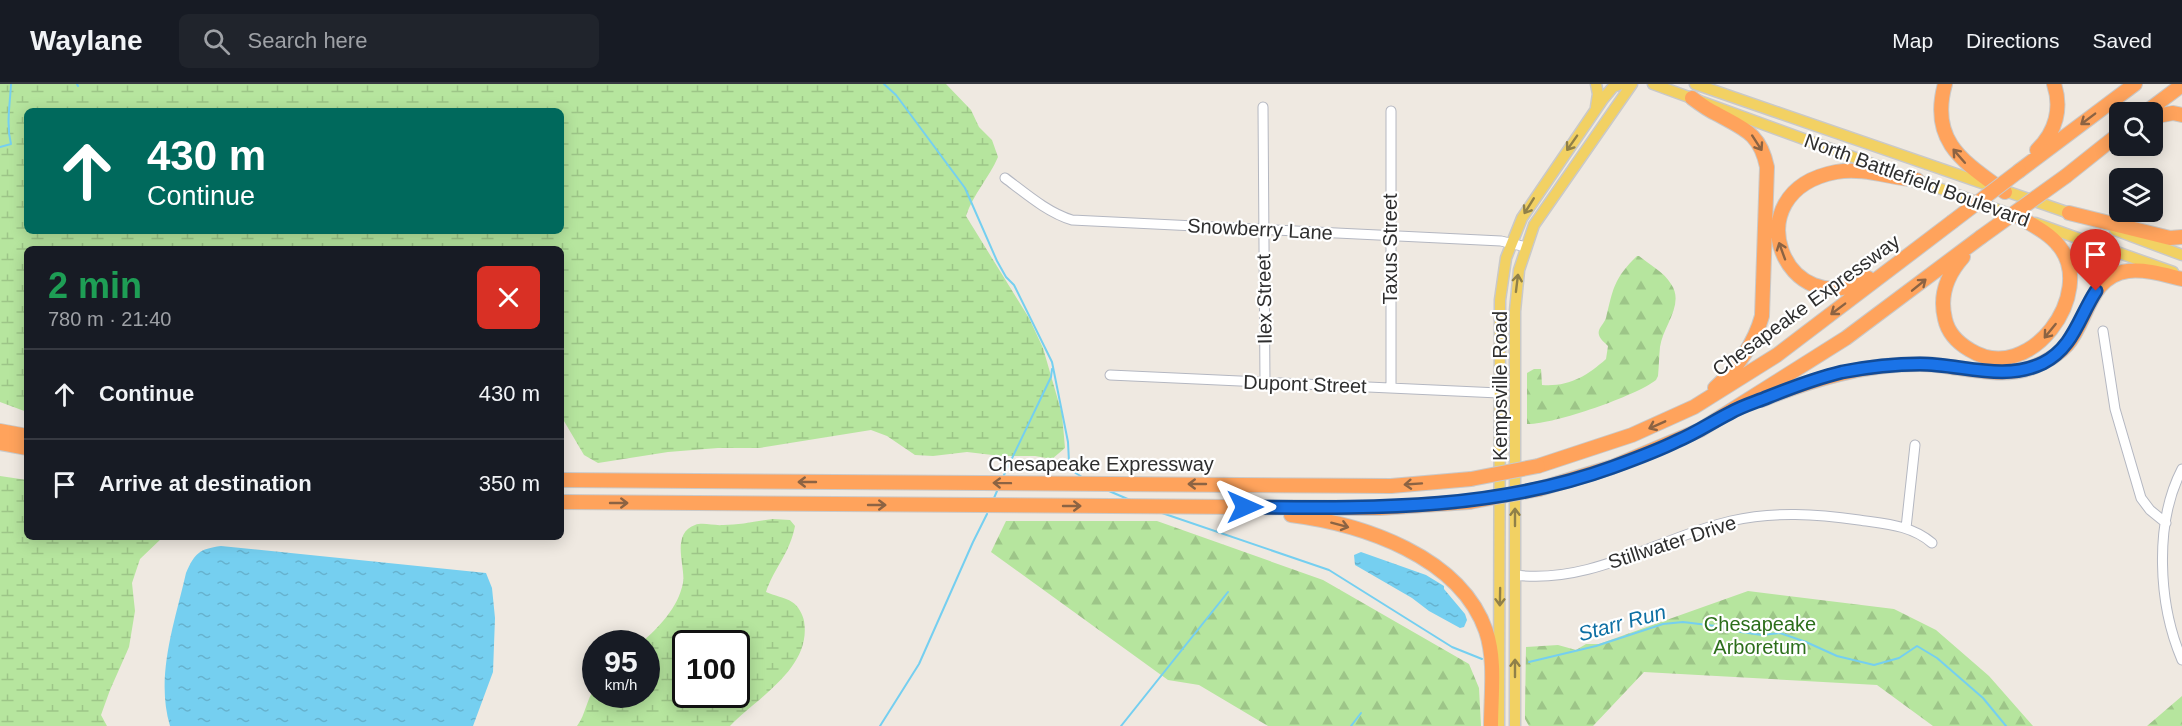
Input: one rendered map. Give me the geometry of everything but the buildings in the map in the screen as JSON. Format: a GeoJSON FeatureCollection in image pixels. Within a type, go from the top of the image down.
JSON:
{"type":"FeatureCollection","features":[{"type":"Feature","properties":{"kind":"highway"},"geometry":{"type":"LineString","coordinates":[[1946,84],[1941,111],[1945,134],[1953,150],[1964,162],[2005,192]]}},
{"type":"Feature","properties":{"kind":"highway"},"geometry":{"type":"LineString","coordinates":[[2020,170],[2025,161],[2045,142],[2058,115],[2058,95],[2054,84]]}},
{"type":"Feature","properties":{"kind":"highway","name":"Chesapeake Expressway"},"geometry":{"type":"LineString","coordinates":[[564,480],[1391,486],[1471,479],[1538,466],[1632,435],[1684,412],[1722,391],[1777,355],[2134,84]]}},
{"type":"Feature","properties":{"kind":"highway"},"geometry":{"type":"LineString","coordinates":[[2159,102],[2182,85]]}},
{"type":"Feature","properties":{"kind":"highway"},"geometry":{"type":"LineString","coordinates":[[1684,412],[1716,387],[1734,369],[1756,335],[1762,316],[1765,259],[1767,173],[1762,150],[1748,131],[1692,98]]}},
{"type":"Feature","properties":{"kind":"highway"},"geometry":{"type":"LineString","coordinates":[[2163,115],[2173,113],[2182,115]]}},
{"type":"Feature","properties":{"kind":"highway"},"geometry":{"type":"LineString","coordinates":[[564,502],[1380,508],[1468,502],[1539,489],[1612,468],[1676,442],[1731,412],[1846,338],[2109,142]]}},
{"type":"Feature","properties":{"kind":"highway"},"geometry":{"type":"LineString","coordinates":[[1917,180],[1858,170],[1826,175],[1798,189],[1782,209],[1777,224],[1778,237],[1786,262],[1801,277],[1823,287],[1847,288],[1918,248]]}},
{"type":"Feature","properties":{"kind":"highway"},"geometry":{"type":"LineString","coordinates":[[2069,213],[2170,238],[2182,237]]}},
{"type":"Feature","properties":{"kind":"highway"},"geometry":{"type":"LineString","coordinates":[[1981,237],[1950,274],[1943,296],[1943,314],[1947,327],[1960,344],[1968,350],[1989,358],[2011,357],[2041,342],[2054,327],[2065,306],[2069,283],[2066,259],[2060,246],[2019,217]]}},
{"type":"Feature","properties":{"kind":"highway"},"geometry":{"type":"LineString","coordinates":[[1731,412],[1803,383],[1833,374],[1869,368],[1920,364],[2008,372],[2029,369],[2050,359],[2067,345],[2096,291],[2116,275],[2131,270],[2182,277]]}},
{"type":"Feature","properties":{"kind":"highway"},"geometry":{"type":"LineString","coordinates":[[0,431],[24,435]]}},
{"type":"Feature","properties":{"kind":"highway"},"geometry":{"type":"LineString","coordinates":[[0,443],[24,447]]}},
{"type":"Feature","properties":{"kind":"highway"},"geometry":{"type":"LineString","coordinates":[[1157,507],[1304,516],[1380,538],[1438,567],[1471,602],[1485,630],[1491,656],[1491,726]]}},
{"type":"Feature","properties":{"kind":"main road"},"geometry":{"type":"LineString","coordinates":[[1596,84],[1598,94],[1596,110]]}},
{"type":"Feature","properties":{"kind":"main road","name":"Kempsville Road"},"geometry":{"type":"LineString","coordinates":[[1499,726],[1501,286],[1510,243],[1529,206],[1613,87],[1621,84]]}},
{"type":"Feature","properties":{"kind":"main road","name":"Kempsville Road"},"geometry":{"type":"LineString","coordinates":[[1515,726],[1516,297],[1519,270],[1534,225],[1632,84]]}},
{"type":"Feature","properties":{"kind":"main road","name":"North Battlefield Boulevard"},"geometry":{"type":"LineString","coordinates":[[1653,84],[2182,277]]}},
{"type":"Feature","properties":{"kind":"main road","name":"North Battlefield Boulevard"},"geometry":{"type":"LineString","coordinates":[[1699,85],[2069,213],[2182,255]]}},
{"type":"Feature","properties":{"kind":"main road"},"geometry":{"type":"LineString","coordinates":[[1500,518],[1506,530],[1508,567],[1515,575]]}},
{"type":"Feature","properties":{"kind":"street","name":"Ilex Street"},"geometry":{"type":"LineString","coordinates":[[1263,107],[1265,383]]}},
{"type":"Feature","properties":{"kind":"street","name":"Taxus Street"},"geometry":{"type":"LineString","coordinates":[[1391,111],[1391,387]]}},
{"type":"Feature","properties":{"kind":"street","name":"Snowberry Lane"},"geometry":{"type":"LineString","coordinates":[[1005,178],[1049,209],[1072,220],[1510,243],[1526,247]]}},
{"type":"Feature","properties":{"kind":"street"},"geometry":{"type":"LineString","coordinates":[[2103,331],[2115,409],[2141,498],[2145,505],[2166,523]]}},
{"type":"Feature","properties":{"kind":"street","name":"Dupont Street"},"geometry":{"type":"LineString","coordinates":[[1110,375],[1499,393]]}},
{"type":"Feature","properties":{"kind":"street"},"geometry":{"type":"LineString","coordinates":[[1906,528],[1915,445]]}},
{"type":"Feature","properties":{"kind":"street"},"geometry":{"type":"LineString","coordinates":[[2182,469],[2174,485],[2163,546],[2163,578],[2167,608],[2182,660]]}},
{"type":"Feature","properties":{"kind":"street","name":"Stillwater Drive"},"geometry":{"type":"LineString","coordinates":[[1515,575],[1528,577],[1564,574],[1598,566],[1709,527],[1762,516],[1814,515],[1906,528],[1924,536],[1932,543]]}},
{"type":"Feature","properties":{"kind":"green space"},"geometry":{"type":"Polygon","coordinates":[[[0,84],[946,84],[971,110],[979,127],[992,140],[998,157],[966,216],[1029,318],[1043,348],[1062,414],[1065,448],[1052,459],[967,452],[933,456],[915,455],[887,436],[871,430],[759,448],[718,448],[668,452],[598,463],[584,455],[564,421],[564,246],[24,246],[24,411],[0,402],[0,84]]]}},
{"type":"Feature","properties":{"kind":"green space"},"geometry":{"type":"Polygon","coordinates":[[[1637,256],[1665,276],[1675,292],[1676,299],[1672,315],[1660,347],[1656,380],[1631,394],[1574,415],[1527,424],[1527,373],[1534,369],[1541,369],[1542,385],[1561,384],[1585,375],[1606,359],[1608,346],[1600,338],[1599,331],[1606,318],[1619,278],[1637,256]]]}},
{"type":"Feature","properties":{"kind":"green space"},"geometry":{"type":"Polygon","coordinates":[[[0,476],[24,480],[24,540],[160,540],[140,559],[132,583],[135,611],[129,647],[101,715],[107,726],[0,726],[0,476]]]}},
{"type":"Feature","properties":{"kind":"green space"},"geometry":{"type":"Polygon","coordinates":[[[773,519],[790,520],[795,526],[793,536],[766,592],[794,603],[803,616],[804,638],[800,653],[791,667],[750,708],[750,630],[672,630],[672,708],[750,708],[730,726],[577,726],[586,708],[660,708],[660,630],[654,630],[677,601],[683,583],[681,543],[683,536],[687,529],[698,524],[742,524],[773,519]]]}},
{"type":"Feature","properties":{"kind":"green space"},"geometry":{"type":"Polygon","coordinates":[[[1006,521],[1157,521],[1323,580],[1469,664],[1479,688],[1481,726],[1268,726],[1199,685],[1168,680],[991,552],[1006,521]]]}},
{"type":"Feature","properties":{"kind":"green space","name":"Chesapeake Arboretum"},"geometry":{"type":"Polygon","coordinates":[[[1748,591],[1894,609],[1936,630],[1989,676],[2033,726],[1933,726],[1877,685],[1644,672],[1593,726],[1529,726],[1525,719],[1526,647],[1558,645],[1576,650],[1586,644],[1599,644],[1748,591]]]}},
{"type":"Feature","properties":{"kind":"green space"},"geometry":{"type":"Polygon","coordinates":[[[2182,696],[2182,726],[2147,726],[2182,696]]]}},
{"type":"Feature","properties":{"kind":"water"},"geometry":{"type":"Polygon","coordinates":[[[221,546],[486,573],[492,588],[495,618],[493,672],[473,726],[170,726],[165,688],[168,649],[186,573],[199,553],[221,546]]]}},
{"type":"Feature","properties":{"kind":"water"},"geometry":{"type":"Polygon","coordinates":[[[1361,552],[1426,575],[1444,586],[1444,589],[1465,614],[1467,620],[1464,627],[1460,628],[1429,611],[1412,598],[1355,565],[1354,555],[1361,552]]]}},
{"type":"Feature","properties":{"kind":"waterway"},"geometry":{"type":"LineString","coordinates":[[0,147],[11,144],[9,122],[11,84]]}},
{"type":"Feature","properties":{"kind":"waterway"},"geometry":{"type":"LineString","coordinates":[[884,84],[896,95],[965,188],[997,261],[1006,277],[1014,285],[1052,362],[1068,442],[1069,462],[1074,472],[1082,477]]}},
{"type":"Feature","properties":{"kind":"waterway"},"geometry":{"type":"LineString","coordinates":[[1004,475],[1051,377],[1052,369]]}},
{"type":"Feature","properties":{"kind":"waterway"},"geometry":{"type":"LineString","coordinates":[[994,498],[997,491]]}},
{"type":"Feature","properties":{"kind":"waterway"},"geometry":{"type":"LineString","coordinates":[[1109,491],[1130,500]]}},
{"type":"Feature","properties":{"kind":"waterway"},"geometry":{"type":"LineString","coordinates":[[1162,513],[1329,570],[1452,647],[1482,659]]}},
{"type":"Feature","properties":{"kind":"waterway"},"geometry":{"type":"LineString","coordinates":[[880,726],[919,664],[987,514]]}},
{"type":"Feature","properties":{"kind":"waterway"},"geometry":{"type":"LineString","coordinates":[[1121,726],[1228,592]]}},
{"type":"Feature","properties":{"kind":"waterway","name":"Starr Run"},"geometry":{"type":"LineString","coordinates":[[1529,662],[1596,646],[1663,624],[1683,622],[1762,635],[1780,633],[1837,656],[1874,665],[1899,658],[1917,646],[1937,658],[1983,698],[2006,726]]}},
{"type":"Feature","properties":{"kind":"waterway"},"geometry":{"type":"LineString","coordinates":[[1351,726],[1361,713]]}},
{"type":"Feature","properties":{"kind":"route"},"geometry":{"type":"LineString","coordinates":[[1245,507],[1380,508],[1468,502],[1539,489],[1612,468],[1676,442],[1731,412],[1822,377],[1894,365],[1943,365],[2008,372],[2029,369],[2050,359],[2067,345],[2096,291]]}}]}
